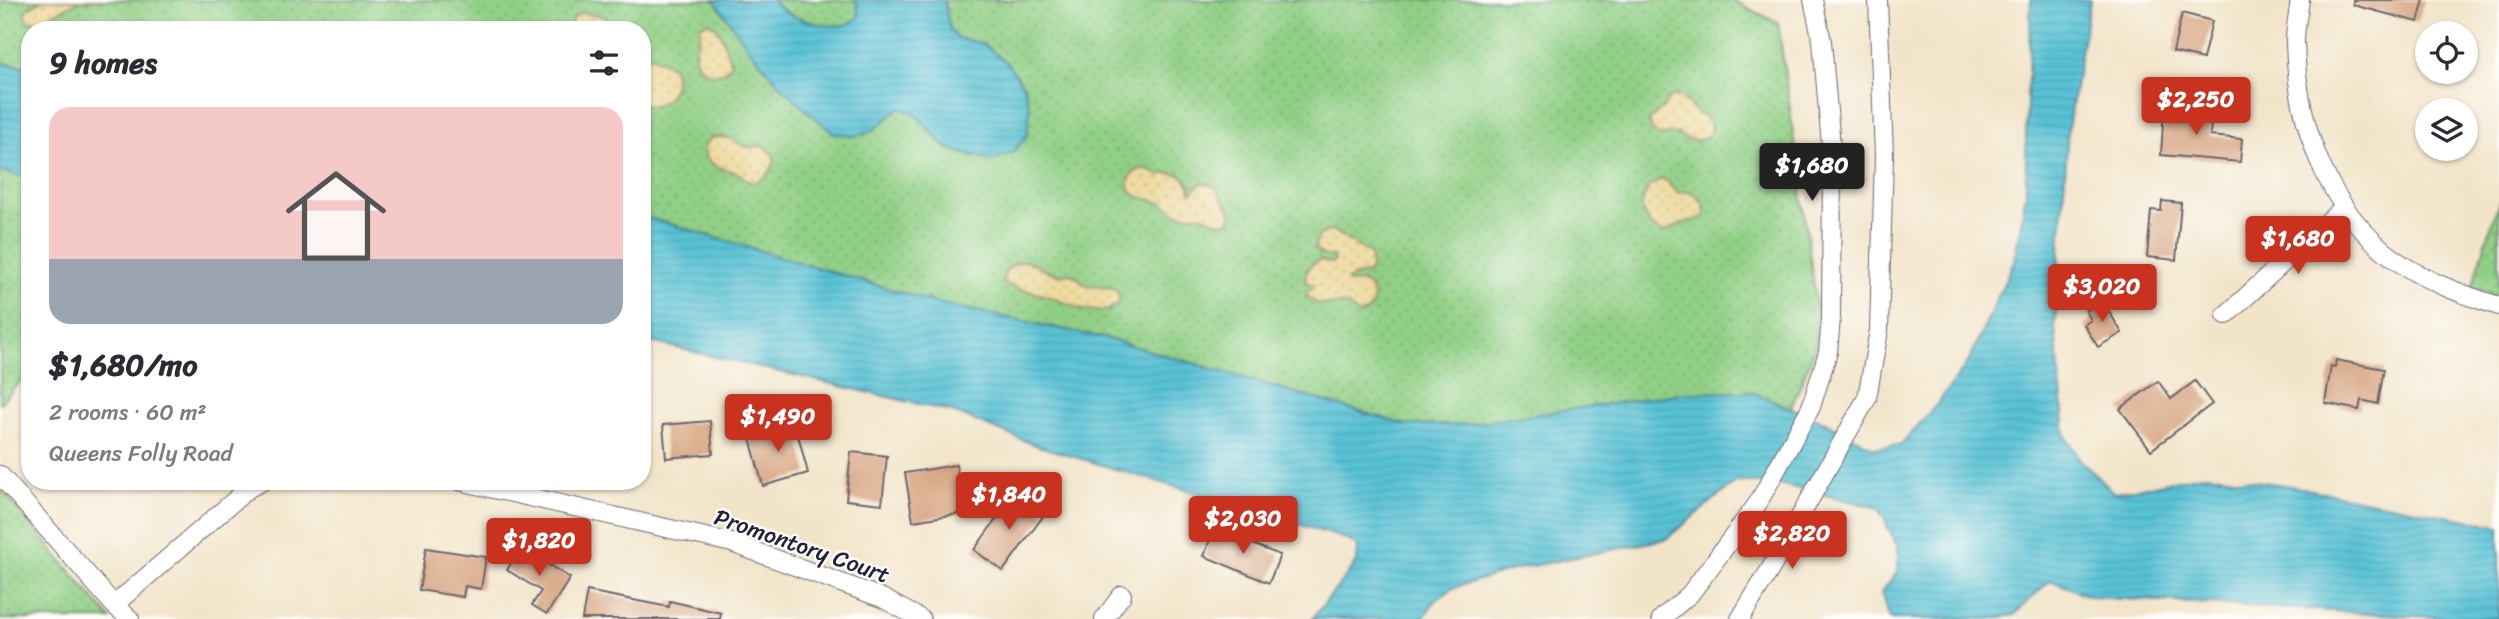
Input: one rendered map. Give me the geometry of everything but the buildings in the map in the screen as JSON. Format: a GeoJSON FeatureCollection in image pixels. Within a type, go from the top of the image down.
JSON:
{"type":"FeatureCollection","features":[{"type":"Feature","properties":{"kind":"street"},"geometry":{"type":"LineString","coordinates":[[1661,619],[1690,594],[1758,503],[1811,407],[1825,363],[1829,341],[1832,171],[1824,54],[1812,0]]}},
{"type":"Feature","properties":{"kind":"street"},"geometry":{"type":"LineString","coordinates":[[1740,619],[1867,398],[1880,330],[1884,156],[1878,0]]}},
{"type":"Feature","properties":{"kind":"street"},"geometry":{"type":"LineString","coordinates":[[2300,0],[2295,40],[2304,115],[2327,181],[2343,208],[2375,244],[2399,262],[2437,283],[2499,306]]}},
{"type":"Feature","properties":{"kind":"street"},"geometry":{"type":"LineString","coordinates":[[2226,314],[2343,208]]}},
{"type":"Feature","properties":{"kind":"street"},"geometry":{"type":"LineString","coordinates":[[0,475],[114,605],[131,619]]}},
{"type":"Feature","properties":{"kind":"street"},"geometry":{"type":"LineString","coordinates":[[114,605],[247,490]]}},
{"type":"Feature","properties":{"kind":"street","name":"Promontory Court"},"geometry":{"type":"LineString","coordinates":[[498,490],[732,544],[882,598],[921,619]]}},
{"type":"Feature","properties":{"kind":"street"},"geometry":{"type":"LineString","coordinates":[[1104,619],[1122,595]]}},
{"type":"Feature","properties":{"kind":"green space"},"geometry":{"type":"Polygon","coordinates":[[[1,0],[1732,0],[1778,23],[1817,308],[1815,349],[1791,408],[1752,392],[1461,425],[1406,425],[1109,339],[937,303],[651,219],[651,21],[21,21],[21,66],[0,62],[1,0]]]}},
{"type":"Feature","properties":{"kind":"green space"},"geometry":{"type":"Polygon","coordinates":[[[0,171],[21,176],[21,381],[0,403],[0,171]]]}},
{"type":"Feature","properties":{"kind":"green space"},"geometry":{"type":"Polygon","coordinates":[[[2499,201],[2499,296],[2472,288],[2499,201]]]}},
{"type":"Feature","properties":{"kind":"green space"},"geometry":{"type":"Polygon","coordinates":[[[0,488],[111,619],[0,619],[0,488]]]}},
{"type":"Feature","properties":{"kind":"sand"},"geometry":{"type":"Polygon","coordinates":[[[43,0],[100,0],[79,1],[40,21],[27,21],[25,12],[43,0]]]}},
{"type":"Feature","properties":{"kind":"sand"},"geometry":{"type":"Polygon","coordinates":[[[580,13],[604,16],[608,21],[572,21],[580,13]]]}},
{"type":"Feature","properties":{"kind":"sand"},"geometry":{"type":"Polygon","coordinates":[[[708,22],[717,28],[731,64],[718,74],[704,70],[695,57],[700,28],[708,22]]]}},
{"type":"Feature","properties":{"kind":"sand"},"geometry":{"type":"Polygon","coordinates":[[[651,56],[672,66],[675,74],[673,89],[658,105],[651,106],[651,56]]]}},
{"type":"Feature","properties":{"kind":"sand"},"geometry":{"type":"Polygon","coordinates":[[[1679,96],[1709,121],[1709,136],[1693,140],[1677,133],[1659,135],[1652,131],[1649,120],[1664,107],[1668,98],[1679,96]]]}},
{"type":"Feature","properties":{"kind":"sand"},"geometry":{"type":"Polygon","coordinates":[[[711,138],[732,139],[745,147],[766,148],[774,156],[771,170],[751,183],[739,174],[714,165],[707,158],[704,146],[711,138]]]}},
{"type":"Feature","properties":{"kind":"sand"},"geometry":{"type":"Polygon","coordinates":[[[1148,169],[1159,175],[1181,175],[1190,185],[1191,193],[1201,184],[1216,187],[1231,212],[1230,222],[1179,214],[1162,203],[1135,195],[1129,187],[1129,180],[1133,173],[1148,169]]]}},
{"type":"Feature","properties":{"kind":"sand"},"geometry":{"type":"Polygon","coordinates":[[[1661,179],[1667,181],[1678,193],[1694,193],[1704,205],[1704,216],[1666,232],[1653,226],[1644,215],[1642,203],[1648,187],[1661,179]]]}},
{"type":"Feature","properties":{"kind":"sand"},"geometry":{"type":"Polygon","coordinates":[[[1328,231],[1335,232],[1370,254],[1369,272],[1347,280],[1349,283],[1363,282],[1371,288],[1372,306],[1364,313],[1359,315],[1347,305],[1318,304],[1307,296],[1307,292],[1315,286],[1307,282],[1305,276],[1310,266],[1320,260],[1332,263],[1334,261],[1333,256],[1325,256],[1316,250],[1318,238],[1328,231]]]}},
{"type":"Feature","properties":{"kind":"sand"},"geometry":{"type":"Polygon","coordinates":[[[1023,261],[1056,274],[1071,274],[1086,286],[1114,289],[1119,297],[1118,304],[1106,311],[1084,310],[1007,285],[1003,280],[1005,272],[1023,261]]]}},
{"type":"Feature","properties":{"kind":"water"},"geometry":{"type":"Polygon","coordinates":[[[714,0],[773,0],[786,12],[797,17],[832,26],[850,23],[859,16],[856,0],[944,0],[950,29],[957,38],[984,44],[1007,63],[1024,86],[1030,109],[1027,136],[1013,152],[994,160],[965,154],[945,147],[915,114],[899,108],[871,132],[855,136],[834,133],[780,85],[750,50],[714,0]]]}},
{"type":"Feature","properties":{"kind":"water"},"geometry":{"type":"Polygon","coordinates":[[[2031,0],[2090,0],[2068,128],[2055,328],[2065,435],[2081,461],[2115,493],[2207,474],[2290,486],[2499,526],[2499,619],[2092,597],[2050,580],[2014,615],[1989,619],[1890,619],[1882,592],[1898,571],[1898,548],[1879,508],[1783,485],[1737,481],[1666,539],[1512,570],[1453,588],[1434,602],[1423,619],[1312,619],[1357,562],[1358,546],[1346,539],[1038,446],[953,412],[651,342],[651,219],[937,303],[1109,339],[1406,425],[1461,425],[1684,393],[1752,392],[1827,423],[1874,448],[1901,445],[1938,403],[1969,361],[2014,261],[2026,195],[2031,0]]]}},
{"type":"Feature","properties":{"kind":"water"},"geometry":{"type":"Polygon","coordinates":[[[0,62],[21,66],[21,176],[0,171],[0,62]]]}}]}
